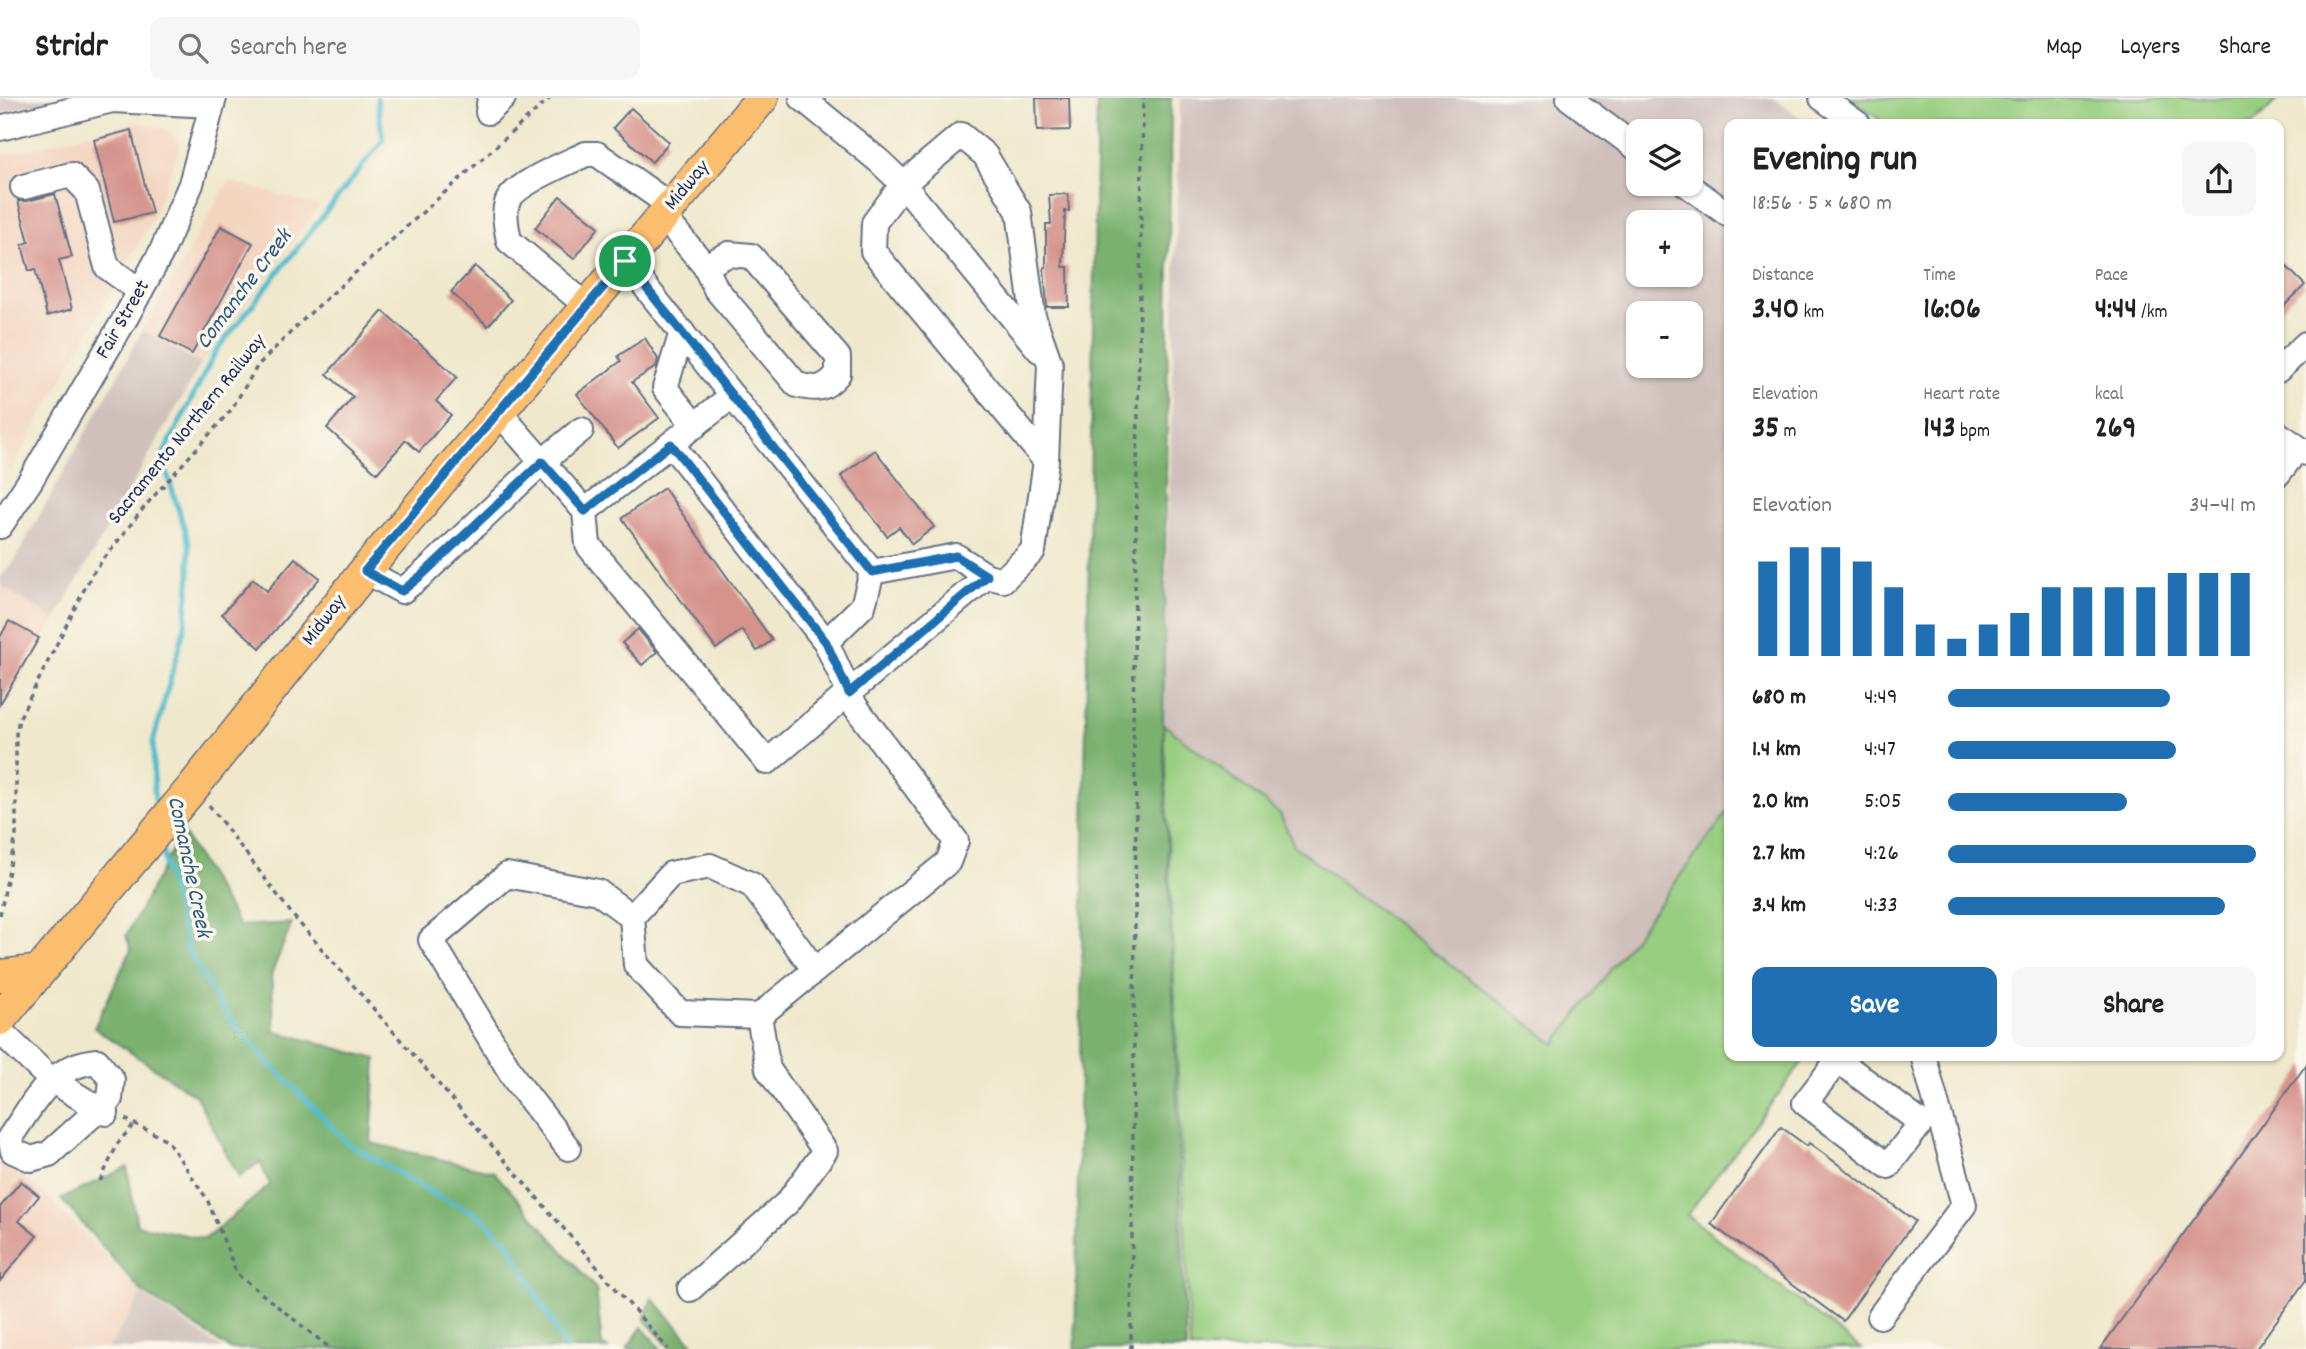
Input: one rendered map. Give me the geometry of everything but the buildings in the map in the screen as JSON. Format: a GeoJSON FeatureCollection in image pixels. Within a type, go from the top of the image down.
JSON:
{"type":"FeatureCollection","features":[{"type":"Feature","properties":{"kind":"main road","name":"Midway"},"geometry":{"type":"LineString","coordinates":[[0,1019],[173,813],[365,571],[762,98]]}},
{"type":"Feature","properties":{"kind":"main road"},"geometry":{"type":"LineString","coordinates":[[0,975],[39,971]]}},
{"type":"Feature","properties":{"kind":"street"},"geometry":{"type":"LineString","coordinates":[[490,98],[488,112],[503,98]]}},
{"type":"Feature","properties":{"kind":"street"},"geometry":{"type":"LineString","coordinates":[[802,98],[903,184],[1051,365]]}},
{"type":"Feature","properties":{"kind":"street"},"geometry":{"type":"LineString","coordinates":[[1569,98],[1626,140]]}},
{"type":"Feature","properties":{"kind":"street"},"geometry":{"type":"LineString","coordinates":[[1822,98],[1851,119]]}},
{"type":"Feature","properties":{"kind":"street"},"geometry":{"type":"LineString","coordinates":[[0,128],[112,100],[213,102]]}},
{"type":"Feature","properties":{"kind":"street","name":"Fair Street"},"geometry":{"type":"LineString","coordinates":[[0,526],[30,481],[162,251],[191,184],[213,102]]}},
{"type":"Feature","properties":{"kind":"street"},"geometry":{"type":"LineString","coordinates":[[872,572],[956,556],[987,576],[1003,580],[1033,551],[1046,461],[1051,365],[1033,316],[1019,212],[985,155],[961,135],[903,184],[874,223],[873,251],[1046,461]]}},
{"type":"Feature","properties":{"kind":"street"},"geometry":{"type":"LineString","coordinates":[[587,306],[509,241],[505,218],[507,202],[515,190],[586,154],[597,155],[667,211],[705,266],[716,289],[797,385],[814,389],[829,384],[838,374],[838,358],[751,256],[729,254],[705,266]]}},
{"type":"Feature","properties":{"kind":"street"},"geometry":{"type":"LineString","coordinates":[[23,187],[71,175],[87,191],[107,267],[141,291]]}},
{"type":"Feature","properties":{"kind":"street"},"geometry":{"type":"LineString","coordinates":[[1703,196],[1724,211]]}},
{"type":"Feature","properties":{"kind":"street"},"geometry":{"type":"LineString","coordinates":[[625,261],[872,572]]}},
{"type":"Feature","properties":{"kind":"street"},"geometry":{"type":"LineString","coordinates":[[682,332],[665,388],[695,425]]}},
{"type":"Feature","properties":{"kind":"street"},"geometry":{"type":"LineString","coordinates":[[2284,364],[2306,344]]}},
{"type":"Feature","properties":{"kind":"street"},"geometry":{"type":"LineString","coordinates":[[585,511],[732,396]]}},
{"type":"Feature","properties":{"kind":"street"},"geometry":{"type":"LineString","coordinates":[[498,411],[585,511],[588,545],[767,762],[987,576]]}},
{"type":"Feature","properties":{"kind":"street"},"geometry":{"type":"LineString","coordinates":[[365,571],[402,591],[542,462],[581,430]]}},
{"type":"Feature","properties":{"kind":"street"},"geometry":{"type":"LineString","coordinates":[[671,444],[826,642],[855,706],[956,841],[948,862],[760,1016],[680,1013],[636,965],[632,917],[671,874],[710,866],[752,884],[816,970]]}},
{"type":"Feature","properties":{"kind":"street"},"geometry":{"type":"LineString","coordinates":[[2284,463],[2294,445]]}},
{"type":"Feature","properties":{"kind":"street"},"geometry":{"type":"LineString","coordinates":[[826,642],[863,606],[872,572]]}},
{"type":"Feature","properties":{"kind":"street"},"geometry":{"type":"LineString","coordinates":[[568,1148],[516,1082],[431,940],[508,875],[598,892],[632,917]]}},
{"type":"Feature","properties":{"kind":"street"},"geometry":{"type":"LineString","coordinates":[[690,1289],[788,1202],[825,1151],[768,1069],[760,1016]]}},
{"type":"Feature","properties":{"kind":"street"},"geometry":{"type":"LineString","coordinates":[[0,1031],[51,1080],[102,1111]]}},
{"type":"Feature","properties":{"kind":"street"},"geometry":{"type":"LineString","coordinates":[[97,1061],[112,1080],[110,1098],[102,1111],[49,1154],[31,1159],[13,1151],[10,1138],[51,1080],[80,1063],[97,1061]]}},
{"type":"Feature","properties":{"kind":"street"},"geometry":{"type":"LineString","coordinates":[[1838,1061],[1805,1103],[1888,1166],[1931,1121]]}},
{"type":"Feature","properties":{"kind":"street"},"geometry":{"type":"LineString","coordinates":[[1844,1061],[1931,1121]]}},
{"type":"Feature","properties":{"kind":"street"},"geometry":{"type":"LineString","coordinates":[[1880,1316],[1965,1205],[1931,1121],[1924,1061]]}},
{"type":"Feature","properties":{"kind":"path","name":"Sacramento Northern Railway"},"geometry":{"type":"LineString","coordinates":[[0,915],[16,835],[16,734],[19,719],[92,574],[197,446],[231,410],[258,365],[306,317],[550,98]]}},
{"type":"Feature","properties":{"kind":"path"},"geometry":{"type":"LineString","coordinates":[[1131,1349],[1136,805],[1133,723],[1143,98]]}},
{"type":"Feature","properties":{"kind":"path"},"geometry":{"type":"LineString","coordinates":[[194,786],[295,918],[668,1349]]}},
{"type":"Feature","properties":{"kind":"path"},"geometry":{"type":"LineString","coordinates":[[102,1111],[135,1123],[167,1140],[207,1199],[237,1273],[331,1349]]}},
{"type":"Feature","properties":{"kind":"path"},"geometry":{"type":"LineString","coordinates":[[100,1181],[118,1143],[135,1123]]}},
{"type":"Feature","properties":{"kind":"shaded area"},"geometry":{"type":"Polygon","coordinates":[[[0,98],[56,98],[0,114],[0,98]]]}},
{"type":"Feature","properties":{"kind":"shaded area"},"geometry":{"type":"Polygon","coordinates":[[[1180,98],[1773,98],[1803,119],[1724,119],[1724,817],[1555,1044],[1294,846],[1280,814],[1163,724],[1180,98]]]}},
{"type":"Feature","properties":{"kind":"shaded area"},"geometry":{"type":"Polygon","coordinates":[[[137,122],[168,130],[181,145],[151,222],[10,471],[0,438],[0,156],[137,122]]]}},
{"type":"Feature","properties":{"kind":"shaded area"},"geometry":{"type":"Polygon","coordinates":[[[229,181],[320,206],[201,364],[143,330],[229,181]]]}},
{"type":"Feature","properties":{"kind":"shaded area"},"geometry":{"type":"Polygon","coordinates":[[[143,330],[201,364],[55,620],[0,585],[0,578],[13,563],[143,330]]]}},
{"type":"Feature","properties":{"kind":"shaded area"},"geometry":{"type":"Polygon","coordinates":[[[0,585],[55,620],[0,714],[0,585]]]}},
{"type":"Feature","properties":{"kind":"shaded area"},"geometry":{"type":"Polygon","coordinates":[[[0,1159],[49,1198],[142,1295],[108,1349],[0,1349],[0,1159]]]}},
{"type":"Feature","properties":{"kind":"shaded area"},"geometry":{"type":"Polygon","coordinates":[[[142,1295],[223,1349],[108,1349],[142,1295]]]}},
{"type":"Feature","properties":{"kind":"green space"},"geometry":{"type":"Polygon","coordinates":[[[1097,98],[1171,98],[1163,724],[1186,1349],[1075,1349],[1097,98]]]}},
{"type":"Feature","properties":{"kind":"green space"},"geometry":{"type":"Polygon","coordinates":[[[1851,98],[2279,98],[2258,119],[1878,119],[1851,98]]]}},
{"type":"Feature","properties":{"kind":"green space"},"geometry":{"type":"Polygon","coordinates":[[[1163,724],[1280,814],[1294,846],[1555,1044],[1724,817],[1724,1061],[1803,1061],[1687,1215],[1861,1349],[1190,1349],[1163,724]]]}},
{"type":"Feature","properties":{"kind":"green space"},"geometry":{"type":"Polygon","coordinates":[[[182,831],[239,926],[292,923],[271,975],[275,1031],[376,1059],[371,1143],[494,1172],[596,1289],[602,1345],[608,1349],[230,1349],[142,1292],[61,1199],[127,1167],[137,1225],[205,1239],[270,1185],[260,1162],[239,1177],[196,1096],[94,1028],[131,950],[126,936],[182,831]]]}},
{"type":"Feature","properties":{"kind":"green space"},"geometry":{"type":"Polygon","coordinates":[[[652,1298],[697,1349],[671,1349],[644,1319],[652,1298]]]}},
{"type":"Feature","properties":{"kind":"green space"},"geometry":{"type":"Polygon","coordinates":[[[642,1327],[661,1349],[627,1349],[642,1327]]]}},
{"type":"Feature","properties":{"kind":"waterway","name":"Comanche Creek"},"geometry":{"type":"LineString","coordinates":[[157,812],[153,742],[185,626],[190,575],[189,543],[162,457],[216,351],[383,140],[377,98]]}},
{"type":"Feature","properties":{"kind":"waterway","name":"Comanche Creek"},"geometry":{"type":"LineString","coordinates":[[162,843],[165,866],[189,953],[221,1008],[263,1056],[349,1144],[437,1196],[477,1214],[509,1243],[566,1349]]}},
{"type":"Feature","properties":{"kind":"route"},"geometry":{"type":"LineString","coordinates":[[625,261],[872,572],[956,556],[987,576],[849,693],[826,642],[671,444],[585,511],[542,462],[402,591],[365,571],[625,261]]}}]}
